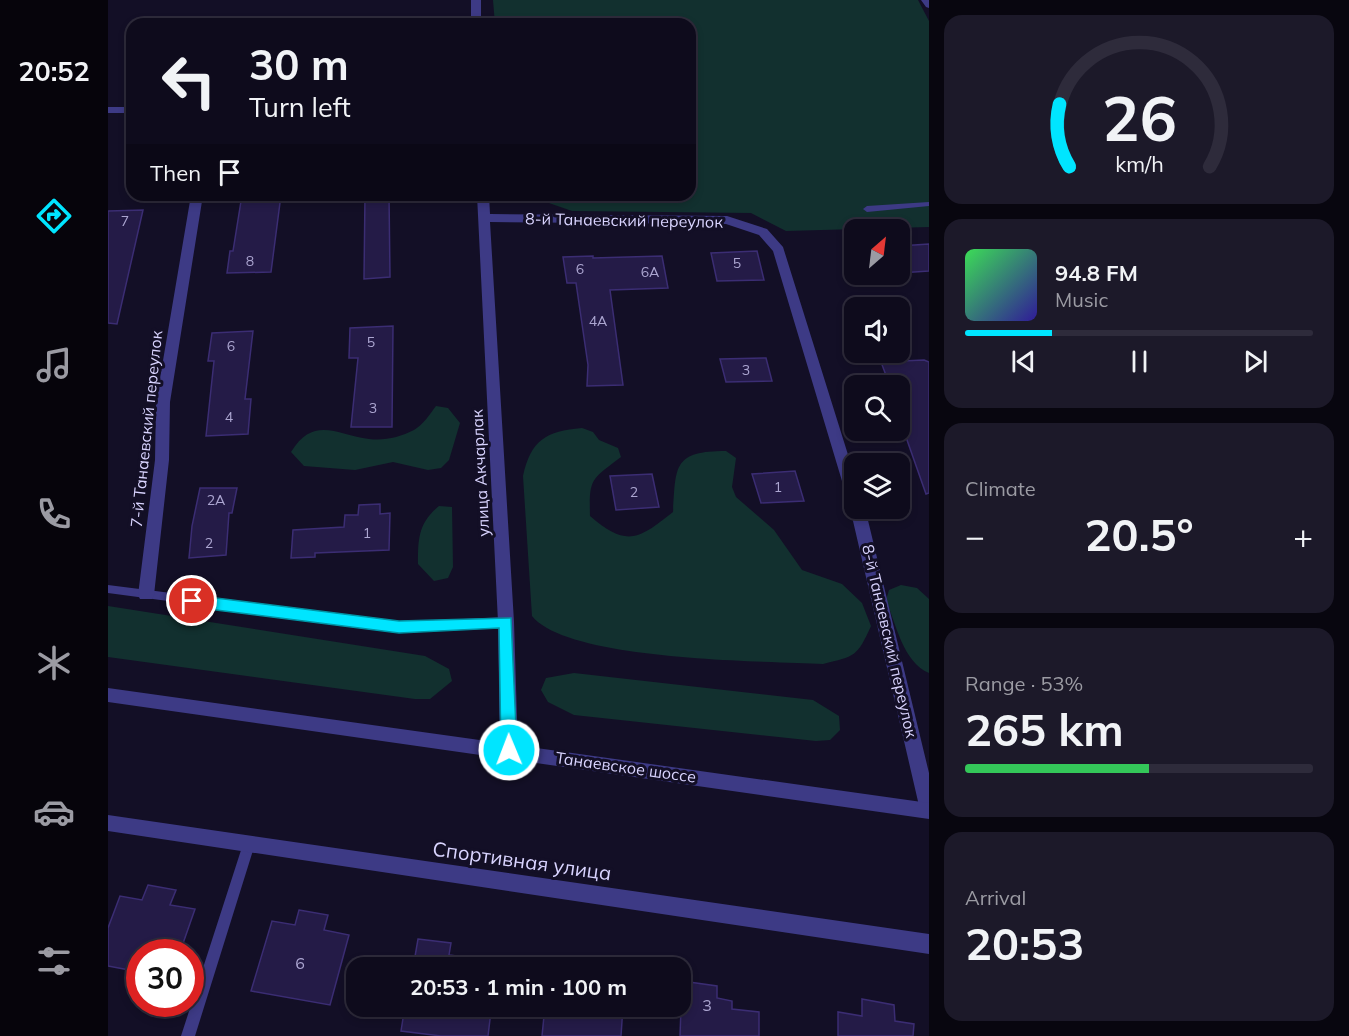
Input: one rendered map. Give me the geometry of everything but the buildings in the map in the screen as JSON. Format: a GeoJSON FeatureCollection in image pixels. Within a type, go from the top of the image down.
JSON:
{"type":"FeatureCollection","features":[{"type":"Feature","properties":{"kind":"street"},"geometry":{"type":"LineString","coordinates":[[476,0],[476,18]]}},
{"type":"Feature","properties":{"kind":"street"},"geometry":{"type":"LineString","coordinates":[[927,0],[929,5]]}},
{"type":"Feature","properties":{"kind":"street"},"geometry":{"type":"LineString","coordinates":[[108,110],[126,110]]}},
{"type":"Feature","properties":{"kind":"street","name":"7-й Танаевский переулок"},"geometry":{"type":"LineString","coordinates":[[146,595],[162,460],[164,402],[184,257],[196,201]]}},
{"type":"Feature","properties":{"kind":"street","name":"улица Акчарлак"},"geometry":{"type":"LineString","coordinates":[[484,201],[506,622],[509,750]]}},
{"type":"Feature","properties":{"kind":"street","name":"8-й Танаевский переулок"},"geometry":{"type":"LineString","coordinates":[[485,218],[727,220],[763,232],[779,250],[844,465]]}},
{"type":"Feature","properties":{"kind":"street","name":"8-й Танаевский переулок"},"geometry":{"type":"LineString","coordinates":[[860,519],[929,811]]}},
{"type":"Feature","properties":{"kind":"street","name":"Танаевское шоссе"},"geometry":{"type":"LineString","coordinates":[[108,695],[929,811]]}},
{"type":"Feature","properties":{"kind":"street","name":"Спортивная улица"},"geometry":{"type":"LineString","coordinates":[[108,823],[929,944]]}},
{"type":"Feature","properties":{"kind":"lane"},"geometry":{"type":"LineString","coordinates":[[867,209],[929,204]]}},
{"type":"Feature","properties":{"kind":"lane"},"geometry":{"type":"LineString","coordinates":[[108,589],[399,627],[506,622]]}},
{"type":"Feature","properties":{"kind":"lane"},"geometry":{"type":"LineString","coordinates":[[188,1036],[249,844]]}},
{"type":"Feature","properties":{"kind":"green space"},"geometry":{"type":"Polygon","coordinates":[[[493,0],[918,0],[929,21],[929,227],[910,228],[910,219],[844,219],[844,229],[786,231],[751,213],[572,211],[543,201],[696,201],[696,18],[494,18],[493,0]]]}},
{"type":"Feature","properties":{"kind":"green space"},"geometry":{"type":"Polygon","coordinates":[[[436,406],[448,408],[460,423],[449,460],[441,468],[428,470],[393,462],[355,470],[304,466],[291,452],[308,434],[317,431],[327,430],[375,439],[398,436],[417,428],[436,406]]]}},
{"type":"Feature","properties":{"kind":"green space"},"geometry":{"type":"Polygon","coordinates":[[[582,428],[593,432],[599,440],[618,448],[621,457],[598,476],[591,487],[590,516],[614,533],[624,536],[642,534],[673,512],[677,472],[687,458],[696,454],[726,451],[736,458],[732,487],[736,497],[774,530],[802,570],[842,584],[862,603],[871,626],[858,650],[849,657],[823,664],[668,656],[584,642],[552,631],[532,616],[523,476],[526,464],[542,440],[569,429],[582,428]]]}},
{"type":"Feature","properties":{"kind":"green space"},"geometry":{"type":"Polygon","coordinates":[[[439,506],[452,507],[453,567],[448,578],[434,581],[418,564],[418,547],[423,525],[439,506]]]}},
{"type":"Feature","properties":{"kind":"green space"},"geometry":{"type":"Polygon","coordinates":[[[901,585],[917,588],[929,599],[929,673],[920,668],[907,651],[886,600],[889,590],[901,585]]]}},
{"type":"Feature","properties":{"kind":"green space"},"geometry":{"type":"Polygon","coordinates":[[[108,606],[425,656],[449,669],[452,681],[430,699],[415,699],[108,657],[108,606]]]}},
{"type":"Feature","properties":{"kind":"green space"},"geometry":{"type":"Polygon","coordinates":[[[574,673],[813,700],[839,716],[840,730],[830,740],[816,741],[574,715],[548,702],[541,690],[546,678],[574,673]]]}},
{"type":"Feature","properties":{"kind":"route"},"geometry":{"type":"LineString","coordinates":[[192,601],[399,627],[506,622],[509,750]]}}]}
